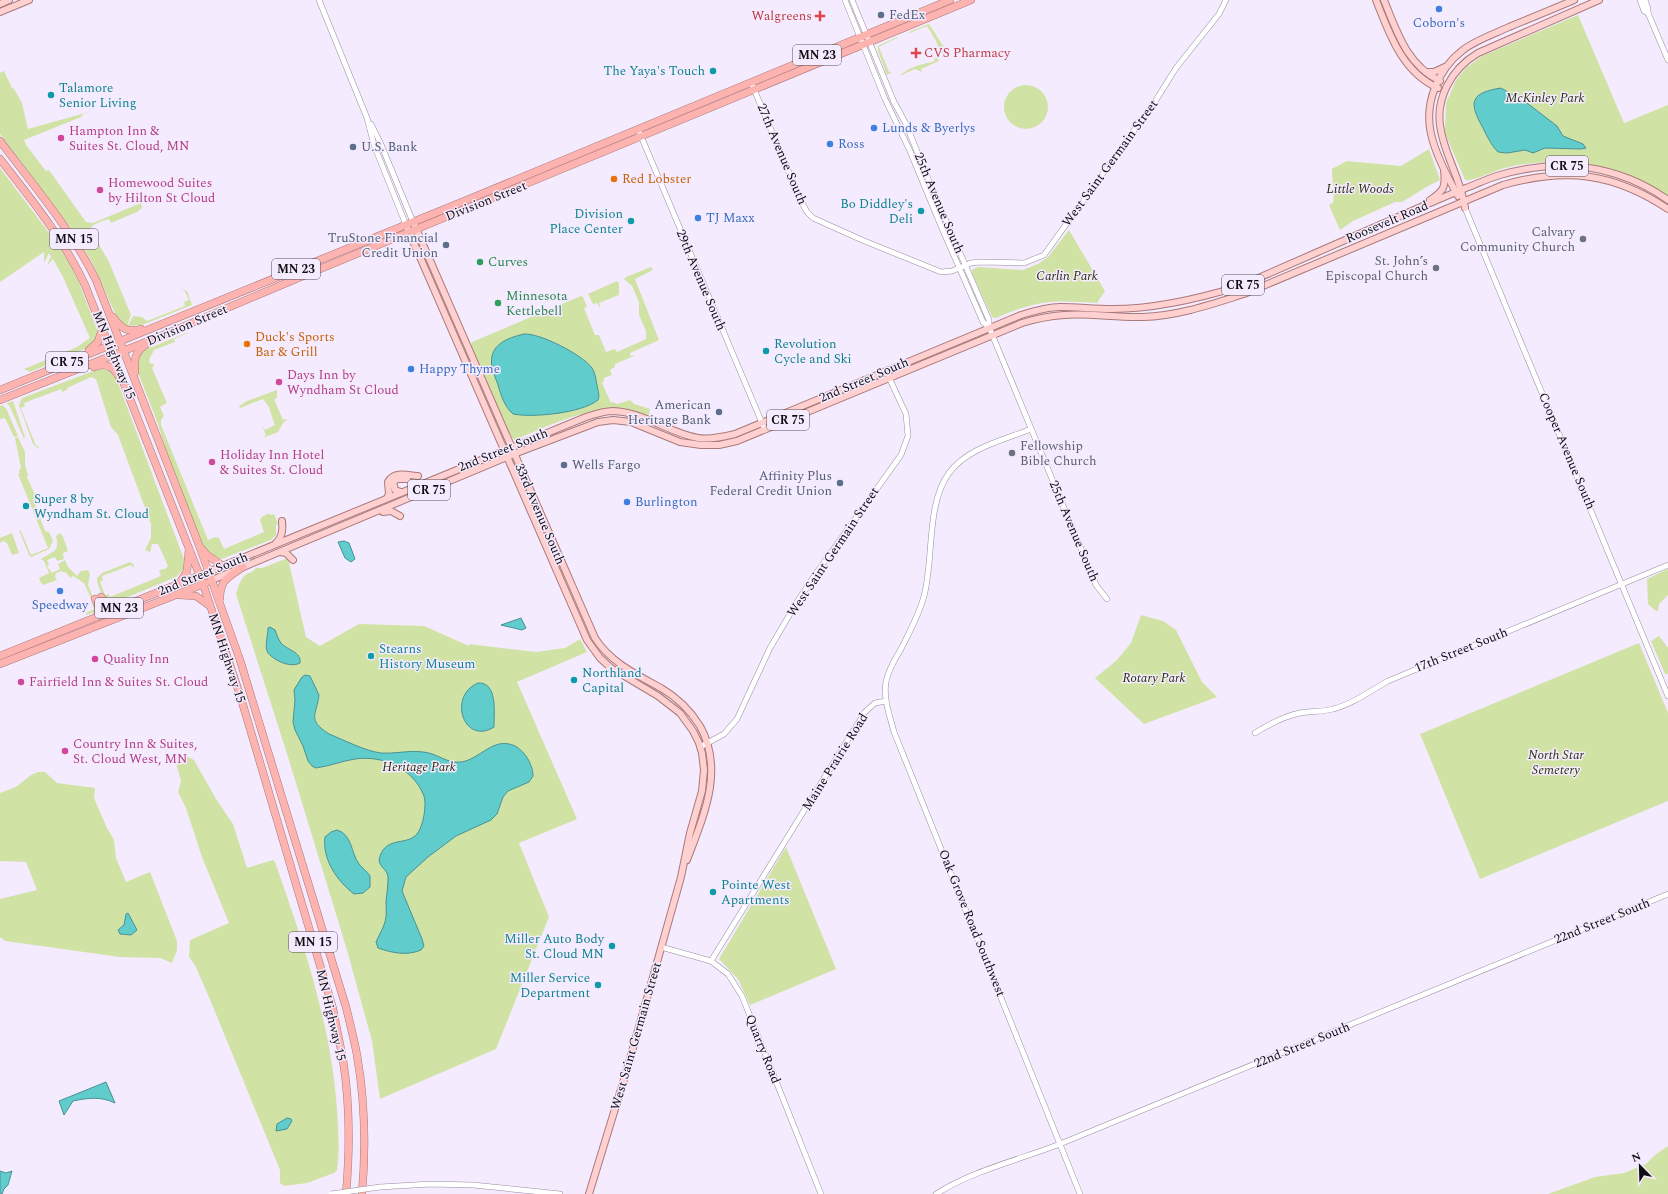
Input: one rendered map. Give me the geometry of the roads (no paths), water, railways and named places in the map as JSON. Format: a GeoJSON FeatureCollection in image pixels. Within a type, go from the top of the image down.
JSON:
{"type":"FeatureCollection","features":[{"type":"Feature","properties":{"kind":"highway","name":"Division Street"},"geometry":{"type":"LineString","coordinates":[[0,390],[638,130],[950,0]]}},
{"type":"Feature","properties":{"kind":"highway","name":"Division Street"},"geometry":{"type":"LineString","coordinates":[[0,400],[161,336],[971,0]]}},
{"type":"Feature","properties":{"kind":"highway","name":"MN Highway 15"},"geometry":{"type":"LineString","coordinates":[[0,141],[75,241],[96,280],[212,580],[250,692],[346,1007],[357,1055],[364,1116],[364,1165],[362,1194]]}},
{"type":"Feature","properties":{"kind":"highway","name":"MN Highway 15"},"geometry":{"type":"LineString","coordinates":[[0,159],[57,234],[73,259],[85,284],[130,394],[200,575],[240,695],[332,1009],[343,1060],[349,1118],[346,1194]]}},
{"type":"Feature","properties":{"kind":"highway"},"geometry":{"type":"LineString","coordinates":[[107,307],[118,324],[128,331],[138,330],[158,322],[170,321]]}},
{"type":"Feature","properties":{"kind":"highway"},"geometry":{"type":"LineString","coordinates":[[82,356],[96,345],[103,328]]}},
{"type":"Feature","properties":{"kind":"highway"},"geometry":{"type":"LineString","coordinates":[[136,382],[134,363],[137,353],[142,347],[161,336]]}},
{"type":"Feature","properties":{"kind":"highway"},"geometry":{"type":"LineString","coordinates":[[57,377],[71,376],[97,366],[106,365],[116,372],[130,394]]}},
{"type":"Feature","properties":{"kind":"highway"},"geometry":{"type":"LineString","coordinates":[[199,545],[207,555],[223,566]]}},
{"type":"Feature","properties":{"kind":"highway"},"geometry":{"type":"LineString","coordinates":[[179,584],[187,571],[189,547]]}},
{"type":"Feature","properties":{"kind":"highway"},"geometry":{"type":"LineString","coordinates":[[220,604],[220,589],[223,582],[243,567]]}},
{"type":"Feature","properties":{"kind":"highway","name":"2nd Street South"},"geometry":{"type":"LineString","coordinates":[[0,656],[208,572]]}},
{"type":"Feature","properties":{"kind":"highway","name":"MN 23"},"geometry":{"type":"LineString","coordinates":[[0,664],[212,580]]}},
{"type":"Feature","properties":{"kind":"highway"},"geometry":{"type":"LineString","coordinates":[[177,595],[196,596],[210,606]]}},
{"type":"Feature","properties":{"kind":"highway"},"geometry":{"type":"LineString","coordinates":[[97,617],[98,598],[108,606],[117,609]]}},
{"type":"Feature","properties":{"kind":"main road"},"geometry":{"type":"LineString","coordinates":[[0,4],[9,0]]}},
{"type":"Feature","properties":{"kind":"main road"},"geometry":{"type":"LineString","coordinates":[[0,12],[29,0]]}},
{"type":"Feature","properties":{"kind":"main road"},"geometry":{"type":"LineString","coordinates":[[1376,0],[1393,42],[1404,59],[1415,72],[1435,87],[1446,88]]}},
{"type":"Feature","properties":{"kind":"main road"},"geometry":{"type":"LineString","coordinates":[[1384,0],[1406,51],[1425,72],[1438,80],[1446,88]]}},
{"type":"Feature","properties":{"kind":"main road"},"geometry":{"type":"LineString","coordinates":[[1425,72],[1434,72],[1449,63],[1462,50],[1478,41],[1574,0]]}},
{"type":"Feature","properties":{"kind":"main road"},"geometry":{"type":"LineString","coordinates":[[1446,88],[1463,64],[1478,52],[1599,0]]}},
{"type":"Feature","properties":{"kind":"main road","name":"Cooper Avenue South"},"geometry":{"type":"LineString","coordinates":[[1449,63],[1435,87],[1430,105],[1429,121],[1431,136],[1440,157],[1459,191]]}},
{"type":"Feature","properties":{"kind":"main road","name":"Cooper Avenue South"},"geometry":{"type":"LineString","coordinates":[[1446,88],[1440,112],[1440,128],[1463,204]]}},
{"type":"Feature","properties":{"kind":"main road"},"geometry":{"type":"LineString","coordinates":[[1413,210],[1440,194],[1443,190],[1444,175],[1440,157]]}},
{"type":"Feature","properties":{"kind":"main road","name":"Roosevelt Road"},"geometry":{"type":"LineString","coordinates":[[989,328],[1021,315],[1041,309],[1059,307],[1112,309],[1145,307],[1178,303],[1211,296],[1240,286],[1459,191],[1499,175],[1526,169],[1559,166],[1592,168],[1624,176],[1652,189],[1668,200]]}},
{"type":"Feature","properties":{"kind":"main road","name":"Roosevelt Road"},"geometry":{"type":"LineString","coordinates":[[992,335],[1022,323],[1040,318],[1064,315],[1144,317],[1178,312],[1211,304],[1252,291],[1463,204],[1503,185],[1528,178],[1559,174],[1590,176],[1620,184],[1649,196],[1668,209]]}},
{"type":"Feature","properties":{"kind":"main road","name":"33rd Avenue South"},"geometry":{"type":"LineString","coordinates":[[409,223],[511,447],[588,626],[597,642],[618,663],[681,702],[698,723],[707,744]]}},
{"type":"Feature","properties":{"kind":"main road","name":"33rd Avenue South"},"geometry":{"type":"LineString","coordinates":[[413,231],[506,458],[589,643],[600,658],[611,668],[674,707],[688,722],[700,747]]}},
{"type":"Feature","properties":{"kind":"main road","name":"2nd Street South"},"geometry":{"type":"LineString","coordinates":[[208,572],[586,417],[613,411],[639,416],[689,436],[700,438],[723,437],[735,434],[989,328]]}},
{"type":"Feature","properties":{"kind":"main road","name":"2nd Street South"},"geometry":{"type":"LineString","coordinates":[[212,580],[514,454],[598,422],[613,420],[631,422],[680,442],[700,445],[719,445],[737,441],[765,430],[992,335]]}},
{"type":"Feature","properties":{"kind":"main road"},"geometry":{"type":"LineString","coordinates":[[387,498],[389,494],[387,484],[392,476],[399,474],[418,476],[394,481],[393,487],[397,492],[401,492]]}},
{"type":"Feature","properties":{"kind":"main road"},"geometry":{"type":"LineString","coordinates":[[371,514],[391,510],[400,516],[400,507],[406,500]]}},
{"type":"Feature","properties":{"kind":"main road"},"geometry":{"type":"LineString","coordinates":[[272,545],[281,536],[283,528],[282,521]]}},
{"type":"Feature","properties":{"kind":"main road"},"geometry":{"type":"LineString","coordinates":[[279,552],[286,553],[293,560],[293,552],[296,545]]}},
{"type":"Feature","properties":{"kind":"main road","name":"West Saint Germain Street"},"geometry":{"type":"LineString","coordinates":[[589,1194],[626,1073],[681,877],[708,800],[712,770],[707,744]]}},
{"type":"Feature","properties":{"kind":"main road","name":"West Saint Germain Street"},"geometry":{"type":"LineString","coordinates":[[681,877],[690,833],[703,784],[704,770],[700,747]]}},
{"type":"Feature","properties":{"kind":"street"},"geometry":{"type":"LineString","coordinates":[[320,0],[367,118],[376,149],[409,223]]}},
{"type":"Feature","properties":{"kind":"street"},"geometry":{"type":"LineString","coordinates":[[845,0],[867,44]]}},
{"type":"Feature","properties":{"kind":"street"},"geometry":{"type":"LineString","coordinates":[[852,0],[863,36]]}},
{"type":"Feature","properties":{"kind":"street","name":"West Saint Germain Street"},"geometry":{"type":"LineString","coordinates":[[959,268],[980,262],[1024,263],[1044,255],[1156,100],[1176,68],[1219,14],[1226,0]]}},
{"type":"Feature","properties":{"kind":"street"},"geometry":{"type":"LineString","coordinates":[[1640,0],[1644,11],[1648,13]]}},
{"type":"Feature","properties":{"kind":"street"},"geometry":{"type":"LineString","coordinates":[[1645,0],[1648,13],[1668,60]]}},
{"type":"Feature","properties":{"kind":"street","name":"25th Avenue South"},"geometry":{"type":"LineString","coordinates":[[867,44],[906,124],[989,320],[989,328]]}},
{"type":"Feature","properties":{"kind":"street","name":"25th Avenue South"},"geometry":{"type":"LineString","coordinates":[[867,44],[878,82],[910,151],[959,268],[984,322],[989,328],[1096,585],[1107,599]]}},
{"type":"Feature","properties":{"kind":"street","name":"27th Avenue South"},"geometry":{"type":"LineString","coordinates":[[751,82],[807,212],[818,221],[941,272],[952,271],[959,268]]}},
{"type":"Feature","properties":{"kind":"street","name":"29th Avenue South"},"geometry":{"type":"LineString","coordinates":[[638,130],[765,430]]}},
{"type":"Feature","properties":{"kind":"street","name":"Cooper Avenue South"},"geometry":{"type":"LineString","coordinates":[[1463,204],[1668,696]]}},
{"type":"Feature","properties":{"kind":"street","name":"West Saint Germain Street"},"geometry":{"type":"LineString","coordinates":[[700,747],[724,734],[737,719],[770,648],[797,602],[901,455],[908,436],[906,414],[886,371]]}},
{"type":"Feature","properties":{"kind":"street"},"geometry":{"type":"LineString","coordinates":[[886,701],[886,682],[892,665],[918,616],[924,594],[936,499],[949,473],[960,462],[974,452],[1031,429]]}},
{"type":"Feature","properties":{"kind":"street","name":"17th Street South"},"geometry":{"type":"LineString","coordinates":[[1255,733],[1288,716],[1299,713],[1333,710],[1353,702],[1388,681],[1668,565]]}},
{"type":"Feature","properties":{"kind":"street","name":"Maine Prairie Road"},"geometry":{"type":"LineString","coordinates":[[711,961],[865,712],[875,703],[886,701]]}},
{"type":"Feature","properties":{"kind":"street","name":"Oak Grove Road Southwest"},"geometry":{"type":"LineString","coordinates":[[886,701],[894,732],[1080,1194]]}},
{"type":"Feature","properties":{"kind":"street","name":"22nd Street South"},"geometry":{"type":"LineString","coordinates":[[936,1194],[948,1187],[1012,1161],[1060,1144],[1668,894]]}},
{"type":"Feature","properties":{"kind":"street","name":"Quarry Road"},"geometry":{"type":"LineString","coordinates":[[661,947],[711,961],[728,974],[742,996],[821,1194]]}},
{"type":"Feature","properties":{"kind":"street"},"geometry":{"type":"LineString","coordinates":[[331,1194],[380,1187],[431,1184],[473,1186],[560,1194]]}},
{"type":"Feature","properties":{"kind":"place","name":"Coborn's"},"geometry":{"type":"Point","coordinates":[1439,9]}},
{"type":"Feature","properties":{"kind":"place","name":"FedEx"},"geometry":{"type":"Point","coordinates":[881,15]}},
{"type":"Feature","properties":{"kind":"place","name":"Walgreens"},"geometry":{"type":"Point","coordinates":[820,16]}},
{"type":"Feature","properties":{"kind":"place","name":"CVS Pharmacy"},"geometry":{"type":"Point","coordinates":[916,53]}},
{"type":"Feature","properties":{"kind":"place","name":"The Yaya's Touch"},"geometry":{"type":"Point","coordinates":[713,71]}},
{"type":"Feature","properties":{"kind":"place","name":"Talamore Senior Living"},"geometry":{"type":"Point","coordinates":[51,95]}},
{"type":"Feature","properties":{"kind":"place","name":"Lunds & Byerlys"},"geometry":{"type":"Point","coordinates":[874,128]}},
{"type":"Feature","properties":{"kind":"place","name":"Hampton Inn & Suites St. Cloud, MN"},"geometry":{"type":"Point","coordinates":[61,138]}},
{"type":"Feature","properties":{"kind":"place","name":"Ross"},"geometry":{"type":"Point","coordinates":[830,144]}},
{"type":"Feature","properties":{"kind":"place","name":"U.S. Bank"},"geometry":{"type":"Point","coordinates":[353,147]}},
{"type":"Feature","properties":{"kind":"place","name":"Red Lobster"},"geometry":{"type":"Point","coordinates":[614,179]}},
{"type":"Feature","properties":{"kind":"place","name":"Homewood Suites by Hilton St Cloud"},"geometry":{"type":"Point","coordinates":[100,190]}},
{"type":"Feature","properties":{"kind":"place","name":"Bo Diddley's Deli"},"geometry":{"type":"Point","coordinates":[921,211]}},
{"type":"Feature","properties":{"kind":"place","name":"TJ Maxx"},"geometry":{"type":"Point","coordinates":[698,218]}},
{"type":"Feature","properties":{"kind":"place","name":"Division Place Center"},"geometry":{"type":"Point","coordinates":[631,221]}},
{"type":"Feature","properties":{"kind":"place","name":"Calvary Community Church"},"geometry":{"type":"Point","coordinates":[1583,239]}},
{"type":"Feature","properties":{"kind":"place","name":"TruStone Financial Credit Union"},"geometry":{"type":"Point","coordinates":[446,245]}},
{"type":"Feature","properties":{"kind":"place","name":"Curves"},"geometry":{"type":"Point","coordinates":[480,262]}},
{"type":"Feature","properties":{"kind":"place","name":"St. John’s Episcopal Church"},"geometry":{"type":"Point","coordinates":[1436,268]}},
{"type":"Feature","properties":{"kind":"place","name":"Minnesota Kettlebell"},"geometry":{"type":"Point","coordinates":[498,303]}},
{"type":"Feature","properties":{"kind":"place","name":"Duck's Sports Bar & Grill"},"geometry":{"type":"Point","coordinates":[247,344]}},
{"type":"Feature","properties":{"kind":"place","name":"Revolution Cycle and Ski"},"geometry":{"type":"Point","coordinates":[766,351]}},
{"type":"Feature","properties":{"kind":"place","name":"Happy Thyme"},"geometry":{"type":"Point","coordinates":[411,369]}},
{"type":"Feature","properties":{"kind":"place","name":"Days Inn by Wyndham St Cloud"},"geometry":{"type":"Point","coordinates":[279,382]}},
{"type":"Feature","properties":{"kind":"place","name":"American Heritage Bank"},"geometry":{"type":"Point","coordinates":[719,412]}},
{"type":"Feature","properties":{"kind":"place","name":"Fellowship Bible Church"},"geometry":{"type":"Point","coordinates":[1012,453]}},
{"type":"Feature","properties":{"kind":"place","name":"Holiday Inn Hotel & Suites St. Cloud"},"geometry":{"type":"Point","coordinates":[212,462]}},
{"type":"Feature","properties":{"kind":"place","name":"Wells Fargo"},"geometry":{"type":"Point","coordinates":[564,465]}},
{"type":"Feature","properties":{"kind":"place","name":"Affinity Plus Federal Credit Union"},"geometry":{"type":"Point","coordinates":[840,483]}},
{"type":"Feature","properties":{"kind":"place","name":"Burlington"},"geometry":{"type":"Point","coordinates":[627,502]}},
{"type":"Feature","properties":{"kind":"place","name":"Super 8 by Wyndham St. Cloud"},"geometry":{"type":"Point","coordinates":[26,506]}},
{"type":"Feature","properties":{"kind":"place","name":"Speedway"},"geometry":{"type":"Point","coordinates":[60,591]}},
{"type":"Feature","properties":{"kind":"place","name":"Stearns History Museum"},"geometry":{"type":"Point","coordinates":[371,656]}},
{"type":"Feature","properties":{"kind":"place","name":"Quality Inn"},"geometry":{"type":"Point","coordinates":[95,659]}},
{"type":"Feature","properties":{"kind":"place","name":"Northland Capital"},"geometry":{"type":"Point","coordinates":[574,680]}},
{"type":"Feature","properties":{"kind":"place","name":"Fairfield Inn & Suites St. Cloud"},"geometry":{"type":"Point","coordinates":[21,682]}},
{"type":"Feature","properties":{"kind":"place","name":"Country Inn & Suites, St. Cloud West, MN"},"geometry":{"type":"Point","coordinates":[65,751]}},
{"type":"Feature","properties":{"kind":"place","name":"Pointe West Apartments"},"geometry":{"type":"Point","coordinates":[713,892]}},
{"type":"Feature","properties":{"kind":"place","name":"Miller Auto Body St. Cloud MN"},"geometry":{"type":"Point","coordinates":[612,946]}},
{"type":"Feature","properties":{"kind":"place","name":"Miller Service Department"},"geometry":{"type":"Point","coordinates":[598,985]}},
{"type":"Feature","properties":{"kind":"park label","name":"McKinley Park"},"geometry":{"type":"Point","coordinates":[1545,98]}},
{"type":"Feature","properties":{"kind":"park label","name":"Little Woods"},"geometry":{"type":"Point","coordinates":[1360,189]}},
{"type":"Feature","properties":{"kind":"park label","name":"Carlin Park"},"geometry":{"type":"Point","coordinates":[1067,276]}},
{"type":"Feature","properties":{"kind":"park label","name":"Rotary Park"},"geometry":{"type":"Point","coordinates":[1154,678]}},
{"type":"Feature","properties":{"kind":"park label","name":"North Star Semetery"},"geometry":{"type":"Point","coordinates":[1556,762]}},
{"type":"Feature","properties":{"kind":"park label","name":"Heritage Park"},"geometry":{"type":"Point","coordinates":[419,767]}}]}
